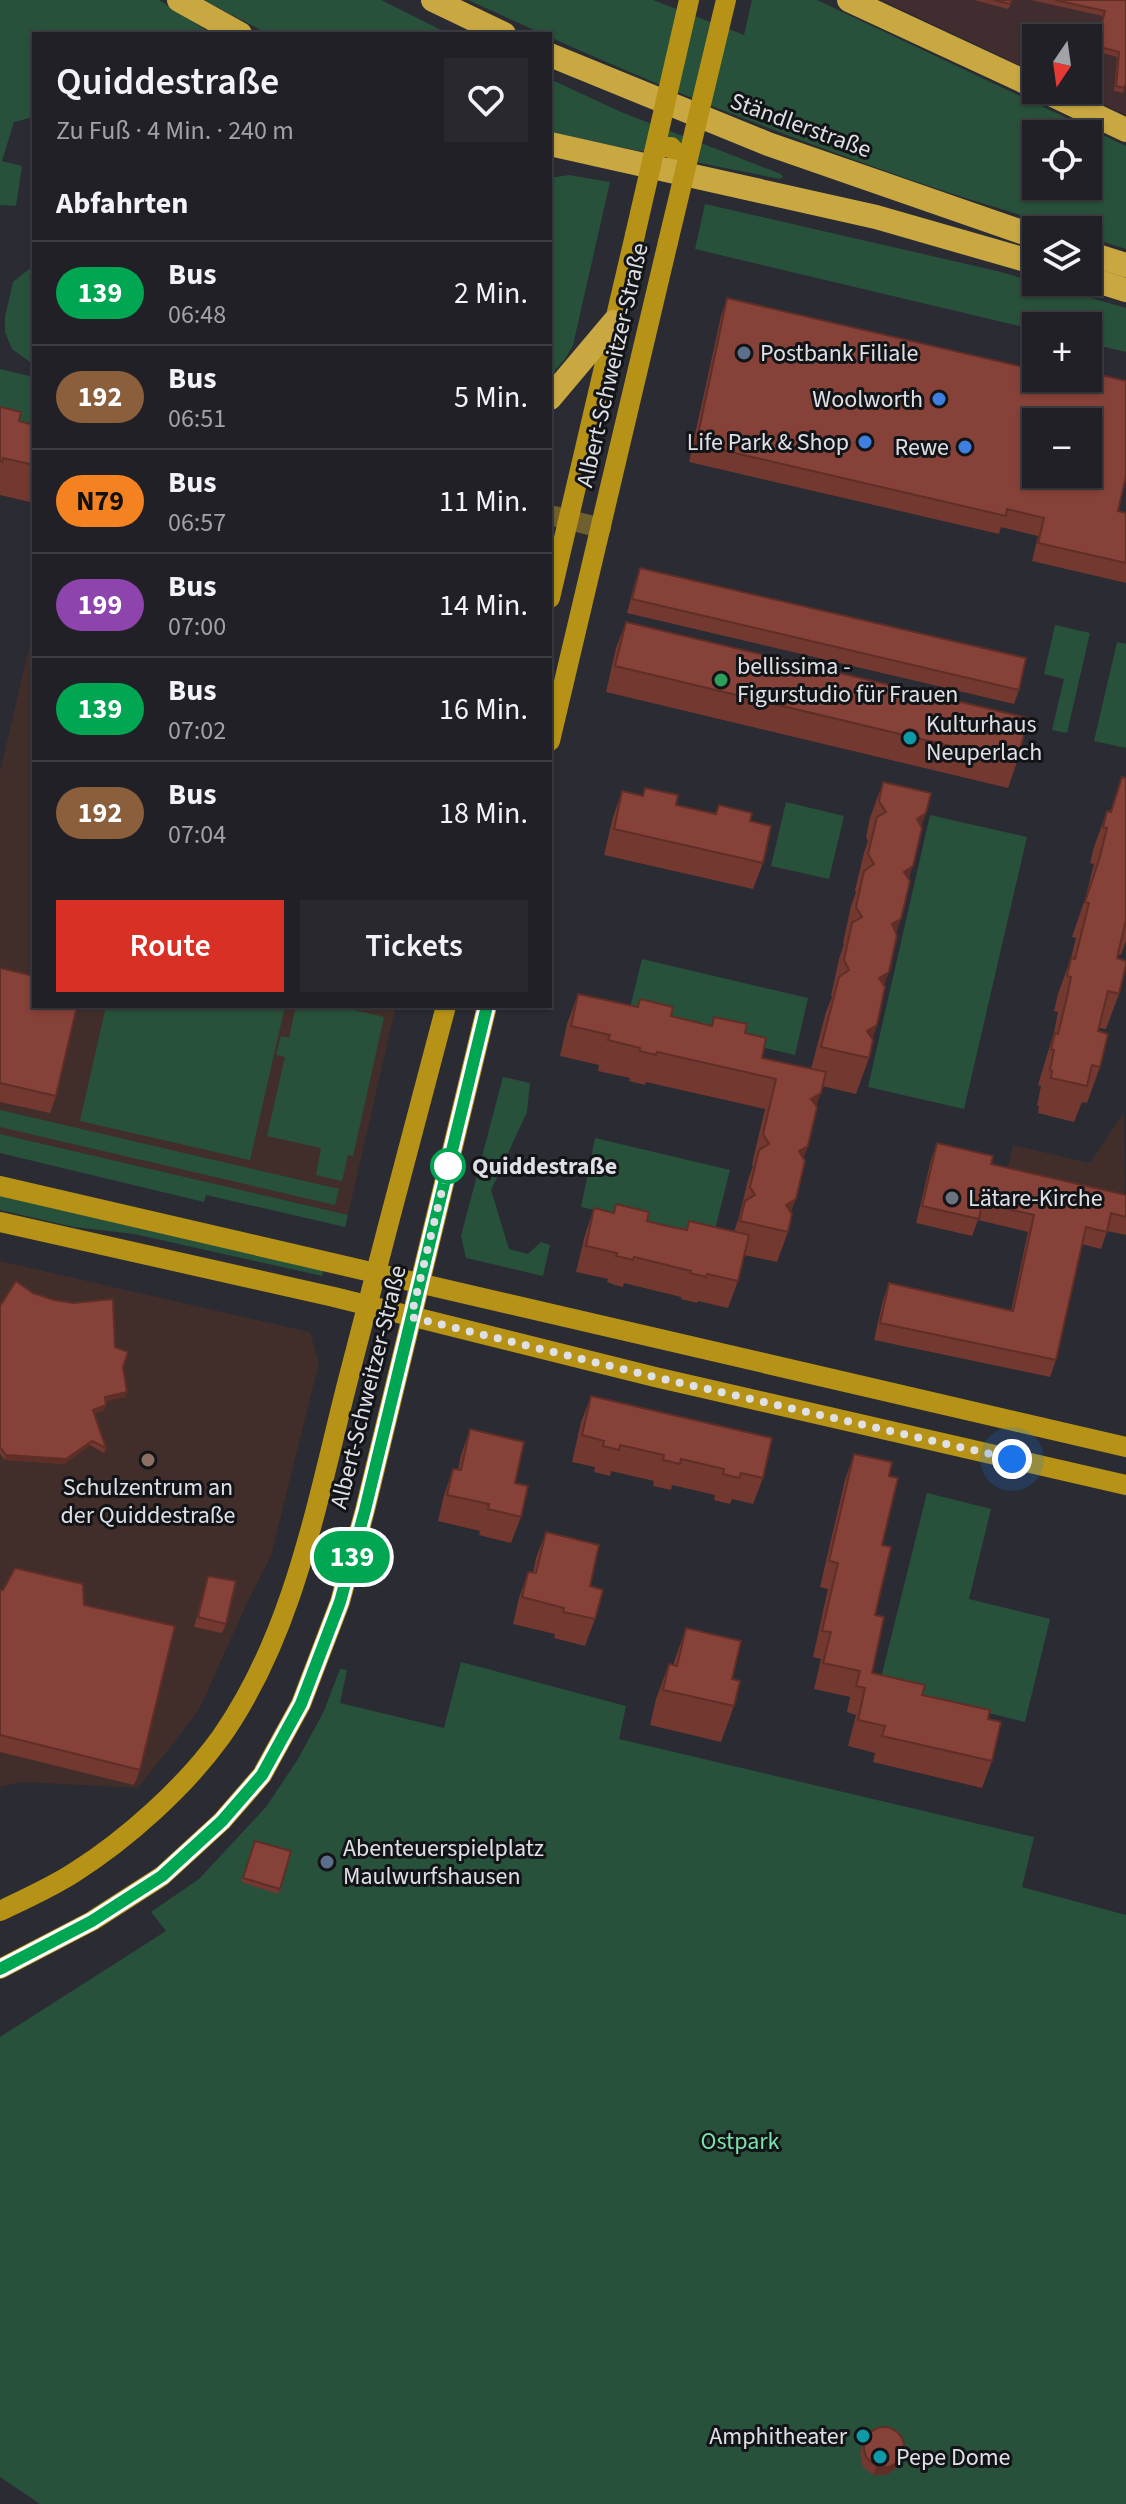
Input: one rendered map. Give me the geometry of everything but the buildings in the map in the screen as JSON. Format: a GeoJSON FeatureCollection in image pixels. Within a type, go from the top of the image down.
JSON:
{"type":"FeatureCollection","features":[{"type":"Feature","properties":{"kind":"highway"},"geometry":{"type":"LineString","coordinates":[[179,0],[236,32]]}},
{"type":"Feature","properties":{"kind":"highway"},"geometry":{"type":"LineString","coordinates":[[433,0],[500,32]]}},
{"type":"Feature","properties":{"kind":"highway"},"geometry":{"type":"LineString","coordinates":[[849,0],[1022,80]]}},
{"type":"Feature","properties":{"kind":"highway"},"geometry":{"type":"LineString","coordinates":[[870,0],[905,26]]}},
{"type":"Feature","properties":{"kind":"highway","name":"Ständlerstraße"},"geometry":{"type":"LineString","coordinates":[[552,56],[768,144],[1022,232]]}},
{"type":"Feature","properties":{"kind":"highway"},"geometry":{"type":"LineString","coordinates":[[1071,104],[1126,130]]}},
{"type":"Feature","properties":{"kind":"highway"},"geometry":{"type":"LineString","coordinates":[[552,144],[876,217],[1022,259]]}},
{"type":"Feature","properties":{"kind":"highway"},"geometry":{"type":"LineString","coordinates":[[552,160],[580,166],[608,157]]}},
{"type":"Feature","properties":{"kind":"highway"},"geometry":{"type":"LineString","coordinates":[[1102,257],[1126,265]]}},
{"type":"Feature","properties":{"kind":"highway"},"geometry":{"type":"LineString","coordinates":[[1102,282],[1126,290]]}},
{"type":"Feature","properties":{"kind":"highway"},"geometry":{"type":"LineString","coordinates":[[552,396],[614,322]]}},
{"type":"Feature","properties":{"kind":"main road","name":"Albert-Schweitzer-Straße"},"geometry":{"type":"LineString","coordinates":[[552,580],[559,518],[614,322],[689,0]]}},
{"type":"Feature","properties":{"kind":"main road","name":"Albert-Schweitzer-Straße"},"geometry":{"type":"LineString","coordinates":[[552,733],[726,0]]}},
{"type":"Feature","properties":{"kind":"main road"},"geometry":{"type":"LineString","coordinates":[[654,153],[661,147],[671,147],[686,163]]}},
{"type":"Feature","properties":{"kind":"main road","name":"Albert-Schweitzer-Straße"},"geometry":{"type":"LineString","coordinates":[[0,1911],[75,1872],[141,1822],[219,1739],[246,1698],[266,1659],[284,1614],[318,1500],[445,1008]]}},
{"type":"Feature","properties":{"kind":"main road","name":"Albert-Schweitzer-Straße"},"geometry":{"type":"LineString","coordinates":[[0,1969],[92,1921],[162,1876],[222,1821],[262,1775],[301,1704],[340,1602],[487,1008]]}},
{"type":"Feature","properties":{"kind":"main road"},"geometry":{"type":"LineString","coordinates":[[0,1186],[1126,1447]]}},
{"type":"Feature","properties":{"kind":"main road"},"geometry":{"type":"LineString","coordinates":[[0,1222],[368,1305],[655,1377],[1126,1485]]}},
{"type":"Feature","properties":{"kind":"street"},"geometry":{"type":"LineString","coordinates":[[559,518],[601,528]]}},
{"type":"Feature","properties":{"kind":"shaded area"},"geometry":{"type":"Polygon","coordinates":[[[882,0],[1126,0],[1126,115],[1102,104],[1102,24],[1022,24],[1022,66],[882,0]]]}},
{"type":"Feature","properties":{"kind":"shaded area"},"geometry":{"type":"Polygon","coordinates":[[[32,635],[32,1008],[396,1008],[348,1215],[0,1134],[0,772],[32,635]]]}},
{"type":"Feature","properties":{"kind":"shaded area"},"geometry":{"type":"Polygon","coordinates":[[[1124,1112],[1126,1235],[1105,1230],[1101,1249],[995,1224],[1013,1145],[1090,1163],[1124,1112]]]}},
{"type":"Feature","properties":{"kind":"shaded area","name":"Schulzentrum an der Quiddestraße"},"geometry":{"type":"Polygon","coordinates":[[[0,1261],[310,1332],[319,1363],[271,1556],[199,1710],[138,1788],[23,1782],[0,1787],[0,1261]]]}},
{"type":"Feature","properties":{"kind":"green space"},"geometry":{"type":"Polygon","coordinates":[[[0,0],[159,0],[209,32],[32,32],[32,118],[14,122],[2,161],[22,166],[16,206],[0,205],[0,0]]]}},
{"type":"Feature","properties":{"kind":"green space"},"geometry":{"type":"Polygon","coordinates":[[[204,0],[381,0],[445,32],[264,32],[204,0]]]}},
{"type":"Feature","properties":{"kind":"green space"},"geometry":{"type":"Polygon","coordinates":[[[468,0],[653,0],[744,35],[752,0],[817,0],[1022,97],[1022,104],[1037,104],[1071,120],[1022,120],[1022,200],[1102,200],[1102,135],[1126,146],[1126,249],[1102,241],[1102,216],[1023,216],[931,187],[716,108],[552,38],[552,32],[539,32],[468,0]]]}},
{"type":"Feature","properties":{"kind":"green space"},"geometry":{"type":"Polygon","coordinates":[[[552,80],[621,112],[781,174],[783,177],[780,179],[552,133],[552,80]]]}},
{"type":"Feature","properties":{"kind":"green space"},"geometry":{"type":"Polygon","coordinates":[[[569,175],[610,182],[573,345],[555,370],[556,384],[552,388],[552,178],[569,175]]]}},
{"type":"Feature","properties":{"kind":"green space"},"geometry":{"type":"Polygon","coordinates":[[[705,204],[997,271],[1022,278],[1022,296],[1084,296],[1126,308],[1126,352],[1102,346],[1102,312],[1022,312],[1022,327],[695,249],[705,204]]]}},
{"type":"Feature","properties":{"kind":"green space"},"geometry":{"type":"Polygon","coordinates":[[[32,267],[32,364],[12,349],[5,332],[13,282],[32,267]]]}},
{"type":"Feature","properties":{"kind":"green space"},"geometry":{"type":"Polygon","coordinates":[[[0,369],[32,377],[32,463],[0,455],[0,369]]]}},
{"type":"Feature","properties":{"kind":"green space"},"geometry":{"type":"Polygon","coordinates":[[[1055,625],[1090,633],[1067,733],[1052,730],[1064,679],[1044,674],[1055,625]]]}},
{"type":"Feature","properties":{"kind":"green space"},"geometry":{"type":"Polygon","coordinates":[[[1117,642],[1126,644],[1126,748],[1094,741],[1117,642]]]}},
{"type":"Feature","properties":{"kind":"green space"},"geometry":{"type":"Polygon","coordinates":[[[786,802],[844,816],[829,879],[771,866],[786,802]]]}},
{"type":"Feature","properties":{"kind":"green space"},"geometry":{"type":"Polygon","coordinates":[[[930,815],[1027,837],[964,1109],[868,1087],[930,815]]]}},
{"type":"Feature","properties":{"kind":"green space"},"geometry":{"type":"Polygon","coordinates":[[[642,959],[808,998],[795,1055],[628,1016],[642,959]]]}},
{"type":"Feature","properties":{"kind":"green space"},"geometry":{"type":"Polygon","coordinates":[[[106,1008],[285,1008],[250,1160],[80,1121],[106,1008]]]}},
{"type":"Feature","properties":{"kind":"green space"},"geometry":{"type":"Polygon","coordinates":[[[296,1008],[346,1008],[384,1017],[353,1156],[348,1155],[342,1181],[316,1175],[321,1148],[267,1136],[285,1057],[276,1055],[281,1036],[289,1038],[296,1008]]]}},
{"type":"Feature","properties":{"kind":"green space"},"geometry":{"type":"Polygon","coordinates":[[[503,1077],[530,1083],[527,1112],[491,1190],[509,1249],[528,1254],[541,1242],[550,1245],[543,1276],[466,1258],[461,1236],[503,1077]]]}},
{"type":"Feature","properties":{"kind":"green space"},"geometry":{"type":"Polygon","coordinates":[[[0,1110],[339,1189],[335,1205],[0,1127],[0,1110]]]}},
{"type":"Feature","properties":{"kind":"green space"},"geometry":{"type":"Polygon","coordinates":[[[0,1134],[348,1215],[345,1227],[206,1195],[204,1202],[0,1153],[0,1134]]]}},
{"type":"Feature","properties":{"kind":"green space"},"geometry":{"type":"Polygon","coordinates":[[[595,1138],[730,1170],[713,1238],[581,1207],[595,1138]]]}},
{"type":"Feature","properties":{"kind":"green space"},"geometry":{"type":"Polygon","coordinates":[[[0,1193],[324,1268],[322,1276],[134,1234],[74,1227],[0,1210],[0,1193]]]}},
{"type":"Feature","properties":{"kind":"green space"},"geometry":{"type":"Polygon","coordinates":[[[927,1493],[991,1509],[969,1599],[1050,1619],[1025,1722],[879,1686],[927,1493]]]}},
{"type":"Feature","properties":{"kind":"green space","name":"Ostpark"},"geometry":{"type":"Polygon","coordinates":[[[461,1662],[626,1706],[619,1739],[1034,1837],[1022,1887],[1126,1915],[1126,2504],[40,2504],[0,2477],[0,2037],[166,1931],[151,1912],[199,1879],[266,1807],[298,1759],[324,1711],[340,1669],[347,1670],[340,1703],[444,1728],[461,1662]]]}},
{"type":"Feature","properties":{"kind":"bus line","name":"139"},"geometry":{"type":"LineString","coordinates":[[0,1969],[129,1900],[162,1876],[222,1821],[262,1775],[301,1704],[340,1602],[365,1510],[487,1008]]}},
{"type":"Feature","properties":{"kind":"place","name":"Postbank Filiale"},"geometry":{"type":"Point","coordinates":[744,353]}},
{"type":"Feature","properties":{"kind":"place","name":"Woolworth"},"geometry":{"type":"Point","coordinates":[939,399]}},
{"type":"Feature","properties":{"kind":"place","name":"Life Park & Shop"},"geometry":{"type":"Point","coordinates":[865,442]}},
{"type":"Feature","properties":{"kind":"place","name":"Rewe"},"geometry":{"type":"Point","coordinates":[965,447]}},
{"type":"Feature","properties":{"kind":"place","name":"bellissima - Figurstudio für Frauen"},"geometry":{"type":"Point","coordinates":[721,680]}},
{"type":"Feature","properties":{"kind":"place","name":"Kulturhaus Neuperlach"},"geometry":{"type":"Point","coordinates":[910,738]}},
{"type":"Feature","properties":{"kind":"place","name":"Quiddestraße"},"geometry":{"type":"Point","coordinates":[448,1166]}},
{"type":"Feature","properties":{"kind":"place","name":"Lätare-Kirche"},"geometry":{"type":"Point","coordinates":[952,1198]}},
{"type":"Feature","properties":{"kind":"place","name":"Schulzentrum an der Quiddestraße"},"geometry":{"type":"Point","coordinates":[148,1460]}},
{"type":"Feature","properties":{"kind":"place","name":"Abenteuerspielplatz Maulwurfshausen"},"geometry":{"type":"Point","coordinates":[327,1862]}},
{"type":"Feature","properties":{"kind":"place","name":"Amphitheater"},"geometry":{"type":"Point","coordinates":[863,2436]}},
{"type":"Feature","properties":{"kind":"place","name":"Pepe Dome"},"geometry":{"type":"Point","coordinates":[880,2457]}},
{"type":"Feature","properties":{"kind":"route"},"geometry":{"type":"LineString","coordinates":[[448,1166],[411,1317],[1012,1459]]}}]}
